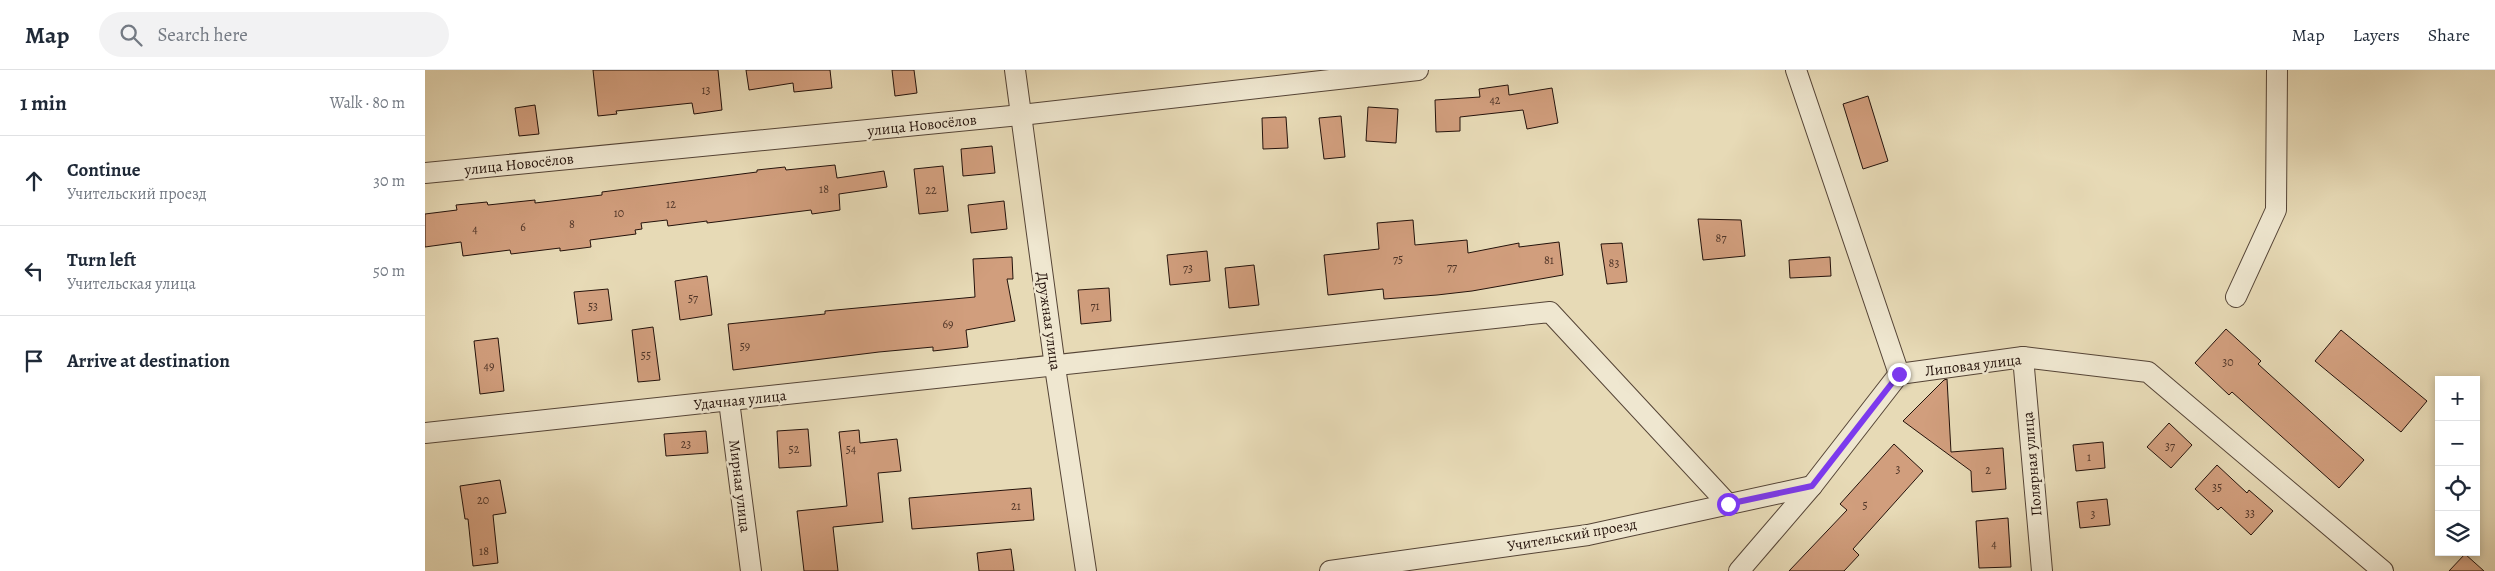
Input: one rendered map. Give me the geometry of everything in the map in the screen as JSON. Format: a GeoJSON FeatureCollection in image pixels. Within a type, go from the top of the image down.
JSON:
{"type":"FeatureCollection","features":[{"type":"Feature","properties":{"kind":"street","name":"Дружная улица"},"geometry":{"type":"LineString","coordinates":[[1015,70],[1055,367],[1086,571]]}},
{"type":"Feature","properties":{"kind":"street","name":"улица Новосёлов"},"geometry":{"type":"LineString","coordinates":[[425,173],[1021,116],[1418,70]]}},
{"type":"Feature","properties":{"kind":"street"},"geometry":{"type":"LineString","coordinates":[[1739,571],[1812,486],[1899,374],[1796,70]]}},
{"type":"Feature","properties":{"kind":"street"},"geometry":{"type":"LineString","coordinates":[[2236,297],[2276,210],[2277,70]]}},
{"type":"Feature","properties":{"kind":"street","name":"Удачная улица"},"geometry":{"type":"LineString","coordinates":[[425,433],[1055,367],[1550,312],[1728,504]]}},
{"type":"Feature","properties":{"kind":"street","name":"Липовая улица"},"geometry":{"type":"LineString","coordinates":[[1899,374],[2023,357],[2148,372],[2383,571]]}},
{"type":"Feature","properties":{"kind":"street","name":"Полярная улица"},"geometry":{"type":"LineString","coordinates":[[2023,357],[2042,571]]}},
{"type":"Feature","properties":{"kind":"street","name":"Мирная улица"},"geometry":{"type":"LineString","coordinates":[[729,401],[751,571]]}},
{"type":"Feature","properties":{"kind":"street","name":"Учительский проезд"},"geometry":{"type":"LineString","coordinates":[[1330,571],[1588,536],[1812,486]]}},
{"type":"Feature","properties":{"kind":"building"},"geometry":{"type":"Polygon","coordinates":[[[593,70],[718,70],[722,110],[694,114],[692,103],[616,111],[617,114],[598,116],[593,70]]]}},
{"type":"Feature","properties":{"kind":"building"},"geometry":{"type":"Polygon","coordinates":[[[746,70],[830,70],[832,88],[794,92],[793,83],[749,90],[746,70]]]}},
{"type":"Feature","properties":{"kind":"building"},"geometry":{"type":"Polygon","coordinates":[[[892,70],[914,70],[917,93],[895,96],[892,70]]]}},
{"type":"Feature","properties":{"kind":"building"},"geometry":{"type":"Polygon","coordinates":[[[1508,85],[1509,95],[1552,88],[1558,123],[1527,129],[1523,110],[1460,117],[1460,131],[1436,132],[1435,100],[1480,97],[1479,89],[1508,85]]]}},
{"type":"Feature","properties":{"kind":"building"},"geometry":{"type":"Polygon","coordinates":[[[1868,96],[1888,161],[1863,169],[1843,104],[1868,96]]]}},
{"type":"Feature","properties":{"kind":"building"},"geometry":{"type":"Polygon","coordinates":[[[535,105],[539,134],[519,136],[515,108],[535,105]]]}},
{"type":"Feature","properties":{"kind":"building"},"geometry":{"type":"Polygon","coordinates":[[[1368,107],[1398,109],[1396,143],[1366,141],[1368,107]]]}},
{"type":"Feature","properties":{"kind":"building"},"geometry":{"type":"Polygon","coordinates":[[[1341,116],[1345,157],[1324,159],[1319,118],[1341,116]]]}},
{"type":"Feature","properties":{"kind":"building"},"geometry":{"type":"Polygon","coordinates":[[[1286,117],[1288,148],[1263,149],[1262,118],[1286,117]]]}},
{"type":"Feature","properties":{"kind":"building"},"geometry":{"type":"Polygon","coordinates":[[[992,146],[995,173],[963,176],[961,149],[992,146]]]}},
{"type":"Feature","properties":{"kind":"building"},"geometry":{"type":"Polygon","coordinates":[[[835,165],[837,178],[884,171],[887,187],[839,194],[840,210],[812,214],[811,210],[668,226],[667,220],[641,223],[642,229],[635,230],[636,234],[590,240],[591,247],[560,251],[560,248],[511,254],[510,250],[463,256],[461,242],[425,247],[425,214],[457,210],[456,205],[487,202],[488,205],[535,200],[535,203],[602,195],[602,192],[757,172],[757,170],[785,167],[786,170],[835,165]]]}},
{"type":"Feature","properties":{"kind":"building"},"geometry":{"type":"Polygon","coordinates":[[[943,166],[948,211],[919,214],[914,169],[943,166]]]}},
{"type":"Feature","properties":{"kind":"building"},"geometry":{"type":"Polygon","coordinates":[[[1004,201],[1007,229],[971,233],[968,205],[1004,201]]]}},
{"type":"Feature","properties":{"kind":"building"},"geometry":{"type":"Polygon","coordinates":[[[1698,219],[1741,220],[1745,256],[1703,260],[1698,219]]]}},
{"type":"Feature","properties":{"kind":"building"},"geometry":{"type":"Polygon","coordinates":[[[1413,220],[1415,245],[1467,240],[1468,253],[1519,243],[1519,247],[1559,242],[1563,275],[1472,291],[1437,295],[1384,299],[1383,289],[1328,295],[1324,255],[1379,249],[1377,223],[1413,220]]]}},
{"type":"Feature","properties":{"kind":"building"},"geometry":{"type":"Polygon","coordinates":[[[1622,243],[1627,282],[1607,284],[1601,244],[1622,243]]]}},
{"type":"Feature","properties":{"kind":"building"},"geometry":{"type":"Polygon","coordinates":[[[1207,251],[1210,281],[1170,285],[1167,255],[1207,251]]]}},
{"type":"Feature","properties":{"kind":"building"},"geometry":{"type":"Polygon","coordinates":[[[1012,257],[1013,279],[1007,279],[1015,321],[966,330],[968,347],[933,351],[933,347],[879,352],[733,370],[728,324],[825,314],[825,311],[975,297],[973,259],[1012,257]]]}},
{"type":"Feature","properties":{"kind":"building"},"geometry":{"type":"Polygon","coordinates":[[[1830,257],[1831,276],[1790,278],[1789,260],[1830,257]]]}},
{"type":"Feature","properties":{"kind":"building"},"geometry":{"type":"Polygon","coordinates":[[[1254,265],[1259,305],[1229,308],[1225,268],[1254,265]]]}},
{"type":"Feature","properties":{"kind":"building"},"geometry":{"type":"Polygon","coordinates":[[[707,276],[712,315],[680,320],[675,281],[707,276]]]}},
{"type":"Feature","properties":{"kind":"building"},"geometry":{"type":"Polygon","coordinates":[[[1109,288],[1111,321],[1081,324],[1078,290],[1109,288]]]}},
{"type":"Feature","properties":{"kind":"building"},"geometry":{"type":"Polygon","coordinates":[[[608,289],[612,320],[578,324],[574,292],[608,289]]]}},
{"type":"Feature","properties":{"kind":"building"},"geometry":{"type":"Polygon","coordinates":[[[653,327],[660,380],[638,382],[632,330],[653,327]]]}},
{"type":"Feature","properties":{"kind":"building"},"geometry":{"type":"Polygon","coordinates":[[[2226,329],[2261,361],[2258,364],[2364,460],[2339,488],[2232,392],[2229,395],[2195,363],[2226,329]]]}},
{"type":"Feature","properties":{"kind":"building"},"geometry":{"type":"Polygon","coordinates":[[[2341,330],[2427,401],[2401,432],[2315,361],[2341,330]]]}},
{"type":"Feature","properties":{"kind":"building"},"geometry":{"type":"Polygon","coordinates":[[[498,338],[504,391],[480,394],[474,341],[498,338]]]}},
{"type":"Feature","properties":{"kind":"building"},"geometry":{"type":"Polygon","coordinates":[[[1947,379],[1951,452],[2003,448],[2006,489],[1972,492],[1971,471],[1903,421],[1947,379]]]}},
{"type":"Feature","properties":{"kind":"building"},"geometry":{"type":"Polygon","coordinates":[[[2169,423],[2192,445],[2171,468],[2147,447],[2169,423]]]}},
{"type":"Feature","properties":{"kind":"building"},"geometry":{"type":"Polygon","coordinates":[[[808,429],[811,466],[779,468],[777,431],[808,429]]]}},
{"type":"Feature","properties":{"kind":"building"},"geometry":{"type":"Polygon","coordinates":[[[859,430],[860,443],[897,439],[901,471],[878,473],[883,522],[833,527],[838,571],[804,571],[797,511],[847,506],[839,432],[859,430]]]}},
{"type":"Feature","properties":{"kind":"building"},"geometry":{"type":"Polygon","coordinates":[[[706,431],[708,453],[666,456],[664,434],[706,431]]]}},
{"type":"Feature","properties":{"kind":"building"},"geometry":{"type":"Polygon","coordinates":[[[2103,442],[2105,468],[2076,471],[2073,445],[2103,442]]]}},
{"type":"Feature","properties":{"kind":"building"},"geometry":{"type":"Polygon","coordinates":[[[1894,444],[1923,471],[1853,549],[1859,555],[1844,571],[1789,571],[1847,510],[1840,504],[1894,444]]]}},
{"type":"Feature","properties":{"kind":"building"},"geometry":{"type":"Polygon","coordinates":[[[2217,465],[2247,493],[2249,490],[2273,511],[2251,535],[2221,507],[2218,510],[2195,489],[2217,465]]]}},
{"type":"Feature","properties":{"kind":"building"},"geometry":{"type":"Polygon","coordinates":[[[500,480],[506,513],[493,515],[498,563],[473,566],[468,519],[465,519],[460,486],[500,480]]]}},
{"type":"Feature","properties":{"kind":"building"},"geometry":{"type":"Polygon","coordinates":[[[1031,488],[1034,520],[912,529],[909,498],[1031,488]]]}},
{"type":"Feature","properties":{"kind":"building"},"geometry":{"type":"Polygon","coordinates":[[[2107,499],[2110,525],[2080,528],[2077,502],[2107,499]]]}},
{"type":"Feature","properties":{"kind":"building"},"geometry":{"type":"Polygon","coordinates":[[[2008,518],[2011,567],[1979,568],[1976,521],[2008,518]]]}},
{"type":"Feature","properties":{"kind":"building"},"geometry":{"type":"Polygon","coordinates":[[[1011,549],[1014,571],[979,571],[977,553],[1011,549]]]}},
{"type":"Feature","properties":{"kind":"building"},"geometry":{"type":"Polygon","coordinates":[[[2463,556],[2467,556],[2484,571],[2449,571],[2463,556]]]}},
{"type":"Feature","properties":{"kind":"route"},"geometry":{"type":"LineString","coordinates":[[1728,504],[1812,486],[1899,374]]}}]}
